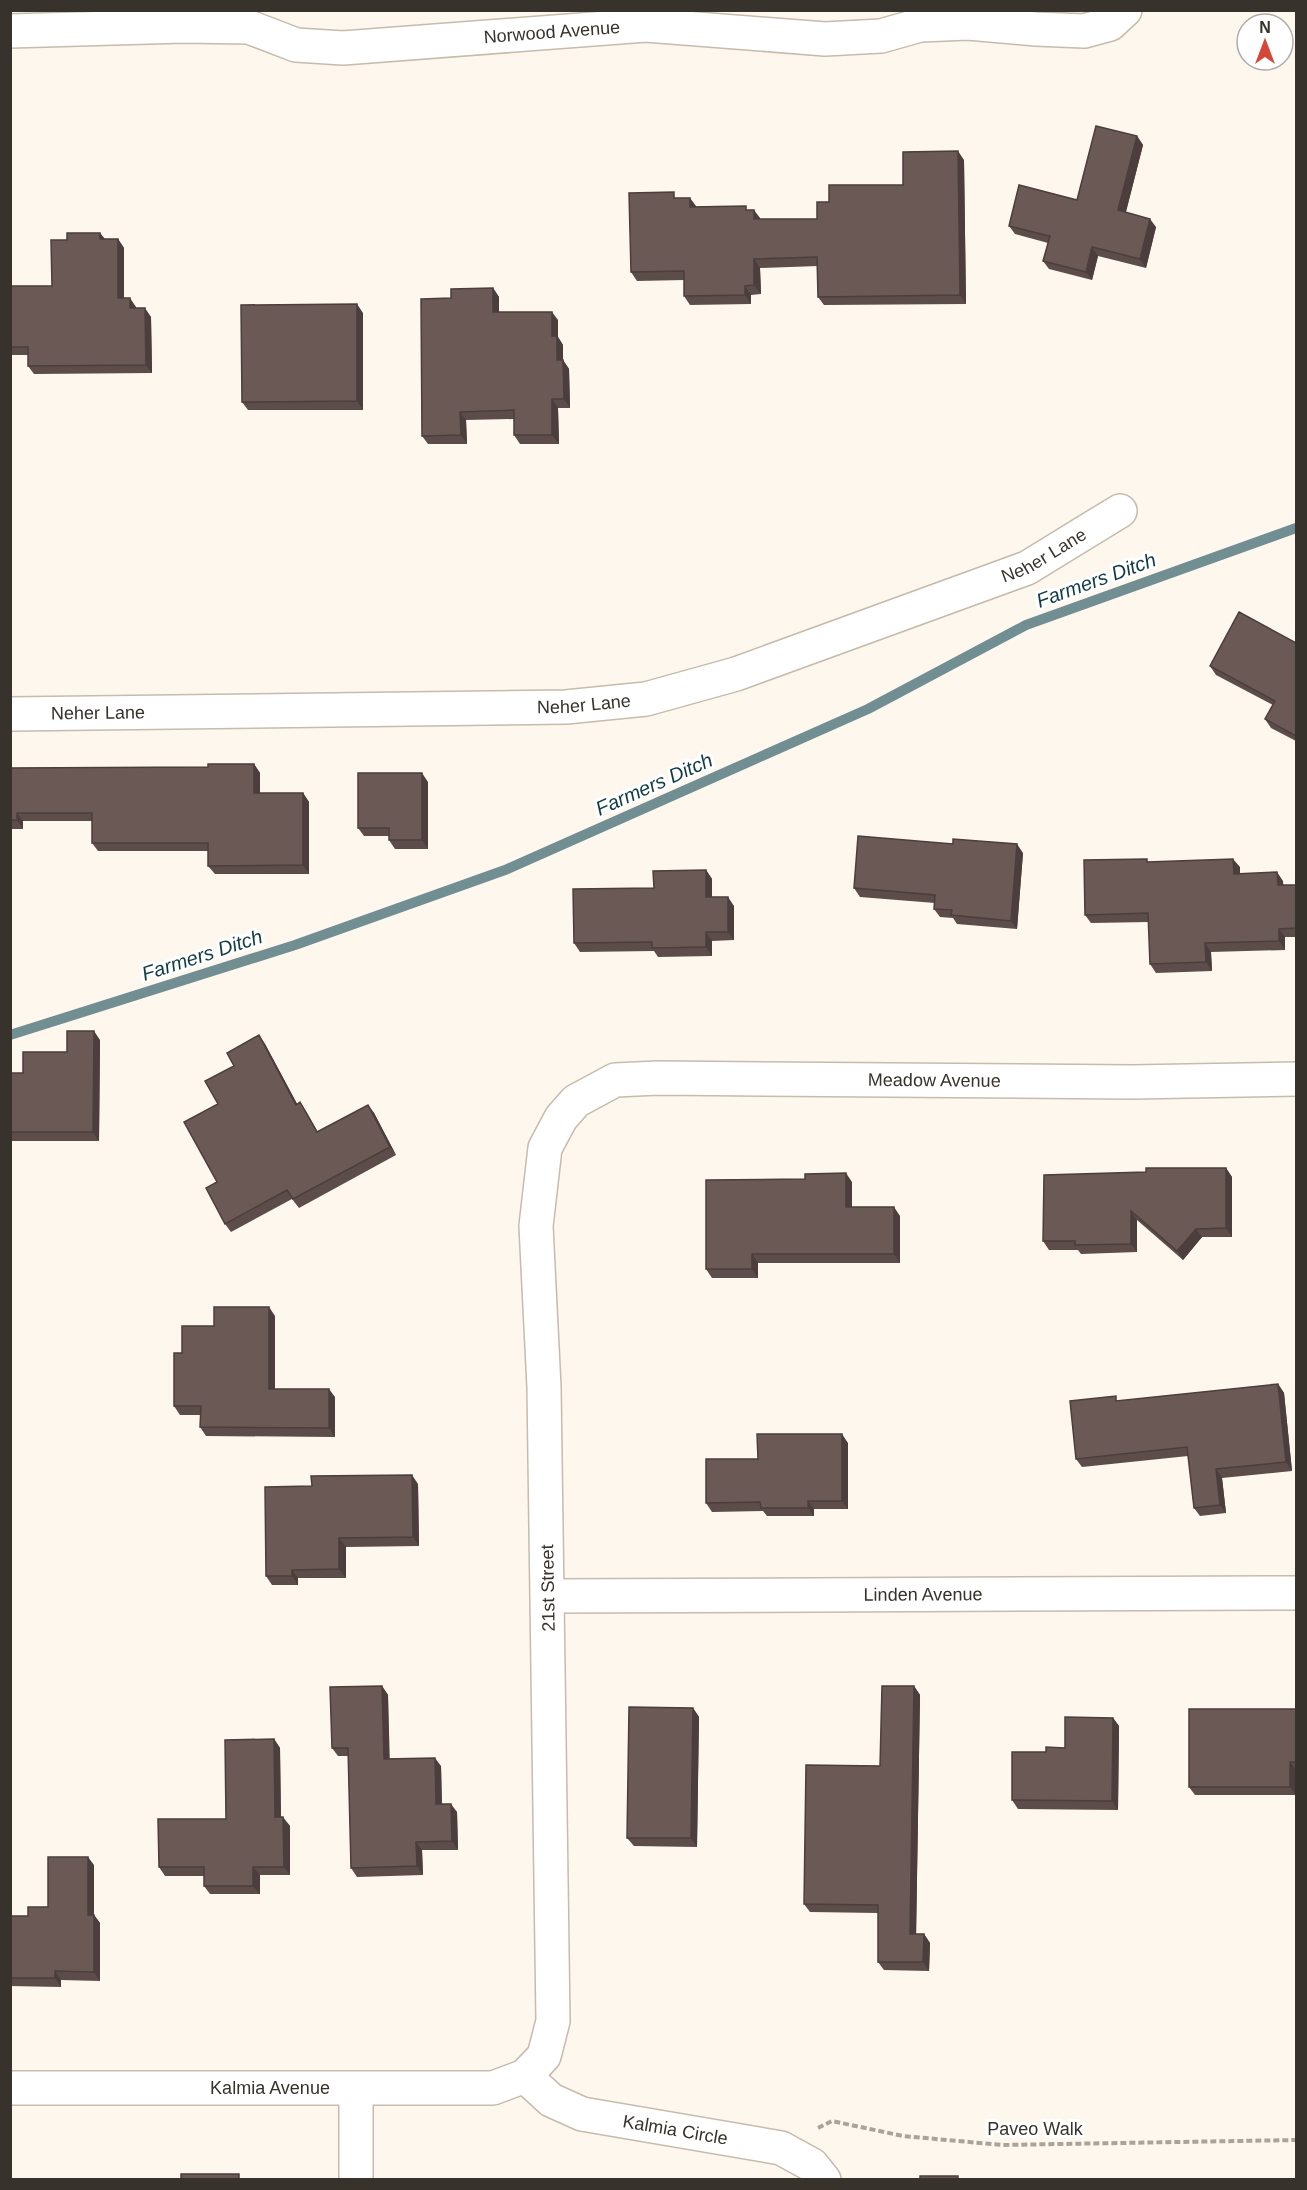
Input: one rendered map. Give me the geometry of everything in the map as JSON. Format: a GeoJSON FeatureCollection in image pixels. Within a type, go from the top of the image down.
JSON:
{"type":"FeatureCollection","features":[{"type":"Feature","properties":{"kind":"street","name":"Norwood Avenue"},"geometry":{"type":"LineString","coordinates":[[10,31],[183,26],[249,27],[296,45],[343,48],[646,25],[825,39],[881,36],[920,25],[968,23],[1084,31],[1110,24],[1125,10]]}},
{"type":"Feature","properties":{"kind":"street","name":"Neher Lane"},"geometry":{"type":"LineString","coordinates":[[10,714],[567,707],[646,699],[736,674],[1027,568],[1120,511]]}},
{"type":"Feature","properties":{"kind":"street","name":"Meadow Avenue"},"geometry":{"type":"LineString","coordinates":[[576,1101],[615,1080],[658,1078],[1132,1082],[1296,1079]]}},
{"type":"Feature","properties":{"kind":"street","name":"21st Street"},"geometry":{"type":"LineString","coordinates":[[525,2076],[544,2056],[553,2021],[549,1596],[537,1226],[545,1148],[561,1118],[576,1101]]}},
{"type":"Feature","properties":{"kind":"street","name":"Linden Avenue"},"geometry":{"type":"LineString","coordinates":[[549,1596],[1296,1593]]}},
{"type":"Feature","properties":{"kind":"street","name":"Kalmia Avenue"},"geometry":{"type":"LineString","coordinates":[[10,2088],[493,2088],[525,2076]]}},
{"type":"Feature","properties":{"kind":"street","name":"Kalmia Circle"},"geometry":{"type":"LineString","coordinates":[[525,2076],[551,2100],[582,2114],[781,2148],[812,2165],[824,2180]]}},
{"type":"Feature","properties":{"kind":"street"},"geometry":{"type":"LineString","coordinates":[[356,2089],[356,2180]]}},
{"type":"Feature","properties":{"kind":"path","name":"Paveo Walk"},"geometry":{"type":"LineString","coordinates":[[781,2148],[832,2121],[903,2136],[1002,2145],[1296,2140]]}},
{"type":"Feature","properties":{"kind":"building"},"geometry":{"type":"Polygon","coordinates":[[[1096,126],[1137,136],[1118,210],[1150,219],[1140,259],[1092,247],[1086,272],[1043,261],[1050,236],[1009,226],[1019,185],[1077,200],[1096,126]]]}},
{"type":"Feature","properties":{"kind":"building"},"geometry":{"type":"Polygon","coordinates":[[[958,151],[960,295],[818,297],[817,257],[754,259],[754,285],[745,286],[745,295],[684,296],[684,271],[631,272],[629,193],[674,192],[674,198],[690,198],[690,207],[746,206],[746,210],[754,210],[754,219],[817,219],[817,202],[829,202],[829,185],[903,185],[903,152],[958,151]]]}},
{"type":"Feature","properties":{"kind":"building"},"geometry":{"type":"Polygon","coordinates":[[[67,233],[100,233],[100,239],[118,239],[118,298],[130,298],[130,308],[145,308],[146,365],[28,366],[28,347],[10,347],[10,286],[52,286],[51,240],[67,240],[67,233]]]}},
{"type":"Feature","properties":{"kind":"building"},"geometry":{"type":"Polygon","coordinates":[[[493,288],[493,312],[552,312],[552,336],[557,336],[557,360],[563,360],[564,399],[552,399],[552,435],[514,435],[514,410],[460,412],[461,435],[422,436],[421,299],[451,298],[451,289],[493,288]]]}},
{"type":"Feature","properties":{"kind":"building"},"geometry":{"type":"Polygon","coordinates":[[[357,304],[357,401],[242,402],[241,305],[357,304]]]}},
{"type":"Feature","properties":{"kind":"building"},"geometry":{"type":"Polygon","coordinates":[[[1239,612],[1296,643],[1296,736],[1265,719],[1275,701],[1210,666],[1239,612]]]}},
{"type":"Feature","properties":{"kind":"building"},"geometry":{"type":"Polygon","coordinates":[[[208,764],[254,764],[254,793],[303,793],[303,865],[208,866],[208,843],[92,843],[92,813],[17,813],[17,820],[10,820],[10,768],[208,767],[208,764]]]}},
{"type":"Feature","properties":{"kind":"building"},"geometry":{"type":"Polygon","coordinates":[[[358,773],[422,773],[422,840],[389,840],[389,828],[358,828],[358,773]]]}},
{"type":"Feature","properties":{"kind":"building"},"geometry":{"type":"Polygon","coordinates":[[[858,836],[953,844],[953,839],[1017,844],[1011,921],[951,915],[952,910],[934,909],[935,895],[854,888],[858,836]]]}},
{"type":"Feature","properties":{"kind":"building"},"geometry":{"type":"Polygon","coordinates":[[[1147,859],[1147,862],[1233,859],[1234,874],[1277,872],[1278,885],[1296,885],[1296,928],[1279,929],[1279,941],[1205,943],[1206,962],[1150,964],[1148,913],[1085,915],[1084,860],[1147,859]]]}},
{"type":"Feature","properties":{"kind":"building"},"geometry":{"type":"Polygon","coordinates":[[[706,870],[706,897],[728,897],[728,932],[706,932],[706,947],[652,948],[652,942],[574,943],[573,889],[654,888],[653,871],[706,870]]]}},
{"type":"Feature","properties":{"kind":"building"},"geometry":{"type":"Polygon","coordinates":[[[67,1031],[94,1031],[93,1132],[10,1132],[10,1073],[23,1073],[23,1052],[67,1052],[67,1031]]]}},
{"type":"Feature","properties":{"kind":"building"},"geometry":{"type":"Polygon","coordinates":[[[259,1035],[296,1105],[300,1102],[317,1132],[368,1105],[390,1147],[293,1199],[287,1190],[225,1224],[206,1188],[217,1182],[184,1122],[218,1104],[205,1081],[234,1066],[227,1053],[259,1035]]]}},
{"type":"Feature","properties":{"kind":"building"},"geometry":{"type":"Polygon","coordinates":[[[1146,1168],[1226,1168],[1226,1228],[1196,1229],[1177,1251],[1131,1211],[1131,1244],[1075,1245],[1075,1241],[1043,1241],[1044,1175],[1146,1172],[1146,1168]]]}},
{"type":"Feature","properties":{"kind":"building"},"geometry":{"type":"Polygon","coordinates":[[[846,1173],[846,1207],[894,1207],[894,1254],[752,1254],[752,1269],[706,1269],[706,1180],[805,1179],[805,1174],[846,1173]]]}},
{"type":"Feature","properties":{"kind":"building"},"geometry":{"type":"Polygon","coordinates":[[[214,1307],[269,1307],[269,1389],[329,1389],[329,1428],[200,1427],[201,1406],[174,1406],[174,1353],[182,1353],[182,1326],[214,1326],[214,1307]]]}},
{"type":"Feature","properties":{"kind":"building"},"geometry":{"type":"Polygon","coordinates":[[[1278,1384],[1286,1462],[1216,1469],[1220,1505],[1194,1508],[1187,1447],[1076,1459],[1070,1401],[1116,1396],[1116,1401],[1278,1384]]]}},
{"type":"Feature","properties":{"kind":"building"},"geometry":{"type":"Polygon","coordinates":[[[757,1434],[842,1434],[842,1501],[808,1501],[808,1508],[761,1508],[760,1502],[706,1503],[706,1459],[758,1459],[757,1434]]]}},
{"type":"Feature","properties":{"kind":"building"},"geometry":{"type":"Polygon","coordinates":[[[412,1475],[413,1537],[339,1538],[339,1569],[292,1570],[292,1576],[266,1576],[265,1487],[312,1486],[311,1476],[412,1475]]]}},
{"type":"Feature","properties":{"kind":"building"},"geometry":{"type":"Polygon","coordinates":[[[382,1686],[384,1759],[435,1758],[436,1804],[451,1804],[452,1841],[416,1842],[417,1866],[351,1868],[348,1748],[332,1748],[330,1687],[382,1686]]]}},
{"type":"Feature","properties":{"kind":"building"},"geometry":{"type":"Polygon","coordinates":[[[882,1686],[914,1686],[910,1934],[924,1934],[923,1962],[878,1962],[878,1905],[804,1904],[806,1765],[880,1766],[882,1686]]]}},
{"type":"Feature","properties":{"kind":"building"},"geometry":{"type":"Polygon","coordinates":[[[629,1707],[693,1708],[691,1838],[627,1838],[629,1707]]]}},
{"type":"Feature","properties":{"kind":"building"},"geometry":{"type":"Polygon","coordinates":[[[1189,1709],[1296,1709],[1296,1762],[1290,1762],[1290,1787],[1189,1787],[1189,1709]]]}},
{"type":"Feature","properties":{"kind":"building"},"geometry":{"type":"Polygon","coordinates":[[[1065,1717],[1113,1718],[1112,1801],[1012,1800],[1012,1752],[1046,1752],[1046,1747],[1065,1748],[1065,1717]]]}},
{"type":"Feature","properties":{"kind":"building"},"geometry":{"type":"Polygon","coordinates":[[[274,1739],[275,1817],[283,1817],[284,1867],[253,1867],[253,1886],[204,1886],[204,1867],[159,1867],[158,1819],[226,1819],[225,1740],[274,1739]]]}},
{"type":"Feature","properties":{"kind":"building"},"geometry":{"type":"Polygon","coordinates":[[[48,1857],[88,1857],[88,1915],[94,1915],[94,1972],[55,1971],[55,1978],[10,1978],[10,1916],[28,1916],[28,1907],[48,1907],[48,1857]]]}},
{"type":"Feature","properties":{"kind":"building"},"geometry":{"type":"Polygon","coordinates":[[[181,2174],[239,2174],[239,2180],[181,2180],[181,2174]]]}},
{"type":"Feature","properties":{"kind":"building"},"geometry":{"type":"Polygon","coordinates":[[[920,2176],[958,2176],[958,2180],[920,2180],[920,2176]]]}},
{"type":"Feature","properties":{"kind":"waterway","name":"Farmers Ditch"},"geometry":{"type":"LineString","coordinates":[[10,1035],[295,945],[505,870],[868,709],[1026,625],[1296,528]]}}]}
